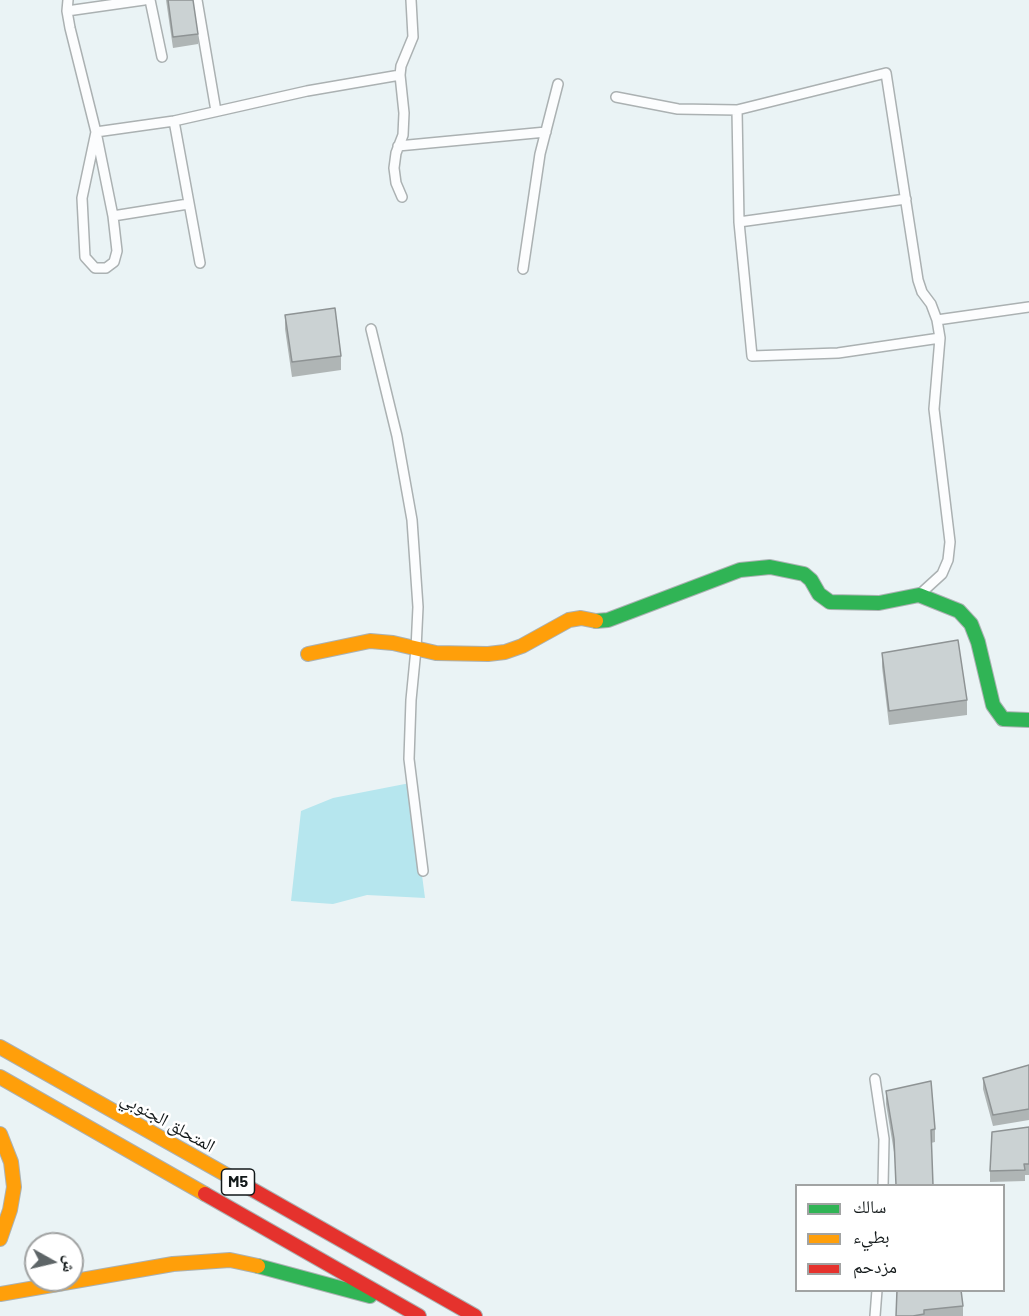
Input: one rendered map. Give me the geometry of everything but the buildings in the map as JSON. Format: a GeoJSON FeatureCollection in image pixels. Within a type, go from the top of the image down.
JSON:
{"type":"FeatureCollection","features":[{"type":"Feature","properties":{"kind":"main road"},"geometry":{"type":"LineString","coordinates":[[308,654],[370,641],[393,643],[436,653],[505,652],[522,646],[569,620],[581,618],[597,621],[608,620],[740,570],[770,567],[799,571],[808,576],[819,594],[830,602],[879,603],[919,595],[959,611],[971,624],[978,642],[993,705],[1003,719],[1029,720]]}},
{"type":"Feature","properties":{"kind":"main road","name":"المتحلق الجنوبي"},"geometry":{"type":"LineString","coordinates":[[0,1047],[475,1316]]}},
{"type":"Feature","properties":{"kind":"main road","name":"M5"},"geometry":{"type":"LineString","coordinates":[[0,1077],[419,1316]]}},
{"type":"Feature","properties":{"kind":"main road"},"geometry":{"type":"LineString","coordinates":[[0,1134],[11,1162],[14,1187],[6,1225],[0,1239]]}},
{"type":"Feature","properties":{"kind":"main road"},"geometry":{"type":"LineString","coordinates":[[0,1294],[172,1264],[230,1260],[392,1302]]}},
{"type":"Feature","properties":{"kind":"street"},"geometry":{"type":"LineString","coordinates":[[68,0],[67,11],[96,132],[113,216],[117,251],[114,262],[106,268],[94,268],[85,256],[82,198],[96,132]]}},
{"type":"Feature","properties":{"kind":"street"},"geometry":{"type":"LineString","coordinates":[[67,11],[144,0]]}},
{"type":"Feature","properties":{"kind":"street"},"geometry":{"type":"LineString","coordinates":[[150,0],[162,57]]}},
{"type":"Feature","properties":{"kind":"street"},"geometry":{"type":"LineString","coordinates":[[197,0],[216,111]]}},
{"type":"Feature","properties":{"kind":"street"},"geometry":{"type":"LineString","coordinates":[[402,196],[396,183],[394,168],[398,146],[403,135],[401,66],[413,37],[411,0]]}},
{"type":"Feature","properties":{"kind":"street"},"geometry":{"type":"LineString","coordinates":[[616,97],[678,109],[737,110],[886,73],[918,280],[922,292],[932,304],[938,320],[940,338],[934,410],[950,542],[948,560],[942,573],[919,595]]}},
{"type":"Feature","properties":{"kind":"street"},"geometry":{"type":"LineString","coordinates":[[96,132],[174,121],[307,92],[400,75]]}},
{"type":"Feature","properties":{"kind":"street"},"geometry":{"type":"LineString","coordinates":[[524,269],[540,154],[558,84]]}},
{"type":"Feature","properties":{"kind":"street"},"geometry":{"type":"LineString","coordinates":[[737,110],[739,222],[752,356],[838,353],[940,338]]}},
{"type":"Feature","properties":{"kind":"street"},"geometry":{"type":"LineString","coordinates":[[174,121],[200,263]]}},
{"type":"Feature","properties":{"kind":"street"},"geometry":{"type":"LineString","coordinates":[[398,146],[546,132]]}},
{"type":"Feature","properties":{"kind":"street"},"geometry":{"type":"LineString","coordinates":[[739,222],[906,199]]}},
{"type":"Feature","properties":{"kind":"street"},"geometry":{"type":"LineString","coordinates":[[113,216],[188,204]]}},
{"type":"Feature","properties":{"kind":"street"},"geometry":{"type":"LineString","coordinates":[[938,320],[1029,307]]}},
{"type":"Feature","properties":{"kind":"street"},"geometry":{"type":"LineString","coordinates":[[371,329],[397,435],[412,520],[417,607],[409,759],[423,871]]}},
{"type":"Feature","properties":{"kind":"street"},"geometry":{"type":"LineString","coordinates":[[875,1079],[884,1139],[884,1184]]}},
{"type":"Feature","properties":{"kind":"street"},"geometry":{"type":"LineString","coordinates":[[875,1316],[877,1292]]}},
{"type":"Feature","properties":{"kind":"shaded area"},"geometry":{"type":"Polygon","coordinates":[[[410,783],[425,898],[367,895],[333,904],[291,901],[301,811],[333,798],[410,783]]]}},
{"type":"Feature","properties":{"kind":"traffic: fast"},"geometry":{"type":"LineString","coordinates":[[596,621],[608,620],[740,570],[770,567],[804,574],[811,580],[819,594],[830,602],[879,603],[919,595],[959,611],[971,624],[978,642],[993,705],[1003,719],[1029,720]]}},
{"type":"Feature","properties":{"kind":"traffic: fast"},"geometry":{"type":"LineString","coordinates":[[258,1266],[370,1296]]}},
{"type":"Feature","properties":{"kind":"traffic: slow"},"geometry":{"type":"LineString","coordinates":[[308,654],[370,641],[393,643],[436,653],[488,654],[505,652],[522,646],[569,620],[581,618],[596,621]]}},
{"type":"Feature","properties":{"kind":"traffic: slow"},"geometry":{"type":"LineString","coordinates":[[0,1047],[239,1182]]}},
{"type":"Feature","properties":{"kind":"traffic: slow"},"geometry":{"type":"LineString","coordinates":[[0,1077],[205,1194]]}},
{"type":"Feature","properties":{"kind":"traffic: slow"},"geometry":{"type":"LineString","coordinates":[[0,1134],[11,1162],[14,1187],[10,1210],[0,1239]]}},
{"type":"Feature","properties":{"kind":"traffic: slow"},"geometry":{"type":"LineString","coordinates":[[0,1294],[173,1264],[230,1260],[258,1266]]}},
{"type":"Feature","properties":{"kind":"traffic: jam"},"geometry":{"type":"LineString","coordinates":[[239,1182],[475,1316]]}},
{"type":"Feature","properties":{"kind":"traffic: jam"},"geometry":{"type":"LineString","coordinates":[[205,1194],[419,1316]]}}]}
